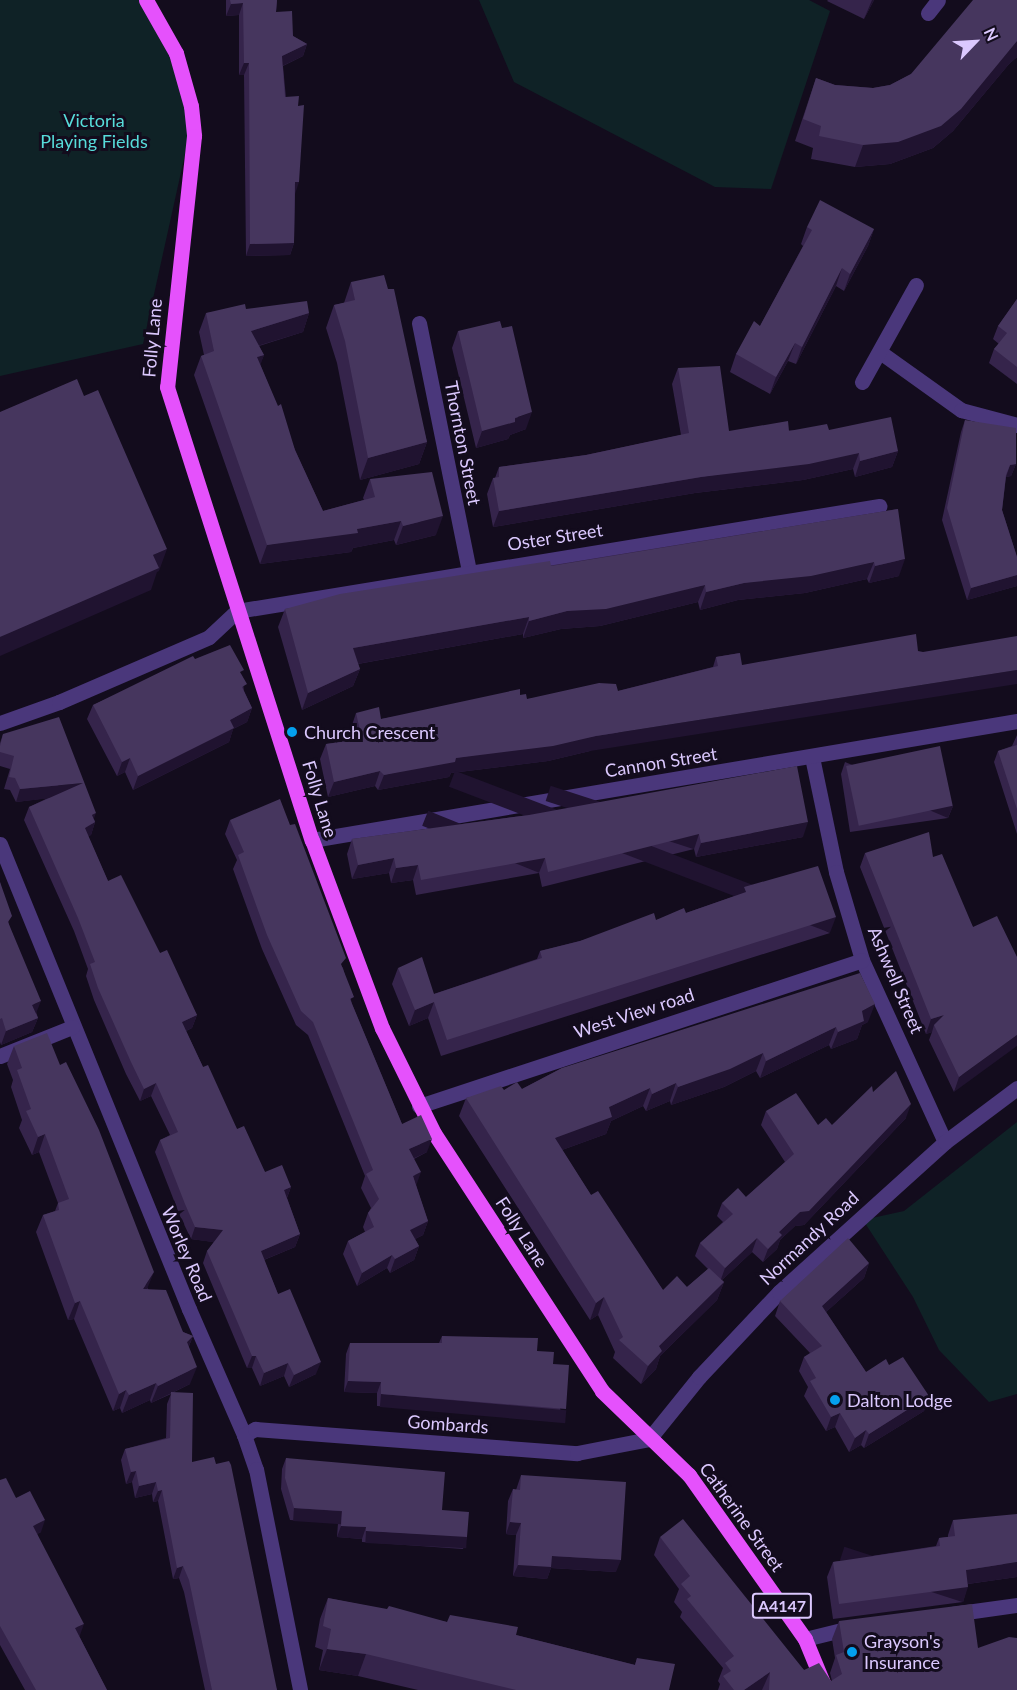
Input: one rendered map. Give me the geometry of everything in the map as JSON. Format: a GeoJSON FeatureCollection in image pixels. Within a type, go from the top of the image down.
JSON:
{"type":"FeatureCollection","features":[{"type":"Feature","properties":{"kind":"main road","name":"Folly Lane"},"geometry":{"type":"LineString","coordinates":[[146,0],[176,53],[191,106],[194,136],[167,387],[312,840],[382,1028],[419,1106],[602,1391],[649,1439]]}},
{"type":"Feature","properties":{"kind":"main road","name":"Catherine Street"},"geometry":{"type":"LineString","coordinates":[[649,1439],[689,1475],[805,1639],[826,1690]]}},
{"type":"Feature","properties":{"kind":"street"},"geometry":{"type":"LineString","coordinates":[[928,13],[939,0]]}},
{"type":"Feature","properties":{"kind":"street"},"geometry":{"type":"LineString","coordinates":[[862,382],[916,285]]}},
{"type":"Feature","properties":{"kind":"street","name":"Thornton Street"},"geometry":{"type":"LineString","coordinates":[[419,323],[469,571]]}},
{"type":"Feature","properties":{"kind":"street"},"geometry":{"type":"LineString","coordinates":[[879,352],[961,410],[1017,425]]}},
{"type":"Feature","properties":{"kind":"street","name":"Oster Street"},"geometry":{"type":"LineString","coordinates":[[237,611],[469,571],[879,506]]}},
{"type":"Feature","properties":{"kind":"street"},"geometry":{"type":"LineString","coordinates":[[0,723],[58,702],[209,637],[237,611]]}},
{"type":"Feature","properties":{"kind":"street","name":"Cannon Street"},"geometry":{"type":"LineString","coordinates":[[312,840],[1017,722]]}},
{"type":"Feature","properties":{"kind":"street","name":"Ashwell Street"},"geometry":{"type":"LineString","coordinates":[[812,757],[836,872],[862,960],[945,1142]]}},
{"type":"Feature","properties":{"kind":"street","name":"Worley Road"},"geometry":{"type":"LineString","coordinates":[[0,844],[72,1027],[244,1435],[256,1469],[300,1690]]}},
{"type":"Feature","properties":{"kind":"street","name":"West View road"},"geometry":{"type":"LineString","coordinates":[[419,1106],[862,960]]}},
{"type":"Feature","properties":{"kind":"street"},"geometry":{"type":"LineString","coordinates":[[0,1056],[72,1027]]}},
{"type":"Feature","properties":{"kind":"street","name":"Normandy Road"},"geometry":{"type":"LineString","coordinates":[[649,1439],[699,1377],[779,1292],[945,1142],[1017,1088]]}},
{"type":"Feature","properties":{"kind":"street","name":"Gombards"},"geometry":{"type":"LineString","coordinates":[[244,1435],[255,1429],[577,1453],[649,1439]]}},
{"type":"Feature","properties":{"kind":"street"},"geometry":{"type":"LineString","coordinates":[[938,1616],[1017,1605]]}},
{"type":"Feature","properties":{"kind":"street"},"geometry":{"type":"LineString","coordinates":[[805,1639],[828,1630],[872,1624]]}},
{"type":"Feature","properties":{"kind":"green space","name":"Victoria Playing Fields"},"geometry":{"type":"Polygon","coordinates":[[[0,0],[143,0],[180,80],[189,136],[143,344],[0,376],[0,0]]]}},
{"type":"Feature","properties":{"kind":"green space"},"geometry":{"type":"Polygon","coordinates":[[[479,0],[809,0],[830,11],[771,189],[715,187],[514,82],[479,0]]]}},
{"type":"Feature","properties":{"kind":"green space"},"geometry":{"type":"Polygon","coordinates":[[[1017,1122],[1017,1394],[989,1402],[939,1350],[913,1297],[863,1220],[904,1211],[1017,1122]]]}},
{"type":"Feature","properties":{"kind":"building"},"geometry":{"type":"Polygon","coordinates":[[[230,0],[277,0],[276,12],[292,11],[293,36],[307,44],[282,56],[285,97],[299,96],[298,106],[304,105],[299,182],[295,182],[294,243],[250,244],[249,63],[244,63],[243,3],[231,4],[230,0]]]}},
{"type":"Feature","properties":{"kind":"building"},"geometry":{"type":"Polygon","coordinates":[[[973,0],[1017,0],[1017,41],[961,109],[941,126],[898,142],[863,145],[819,136],[821,126],[803,119],[816,78],[835,85],[873,88],[890,85],[911,74],[973,0]]]}},
{"type":"Feature","properties":{"kind":"building"},"geometry":{"type":"Polygon","coordinates":[[[820,200],[874,229],[850,274],[842,268],[802,347],[795,343],[776,377],[736,354],[754,321],[760,326],[812,230],[807,227],[820,200]]]}},
{"type":"Feature","properties":{"kind":"building"},"geometry":{"type":"Polygon","coordinates":[[[384,275],[388,289],[394,289],[427,442],[368,458],[345,341],[334,305],[355,300],[351,282],[384,275]]]}},
{"type":"Feature","properties":{"kind":"building"},"geometry":{"type":"Polygon","coordinates":[[[1017,299],[1017,367],[994,349],[1007,333],[998,326],[1017,299]]]}},
{"type":"Feature","properties":{"kind":"building"},"geometry":{"type":"Polygon","coordinates":[[[307,301],[309,313],[251,331],[264,355],[257,357],[278,406],[281,404],[295,450],[323,511],[375,497],[370,479],[432,472],[443,516],[403,526],[401,521],[357,529],[358,533],[267,545],[201,356],[214,351],[206,313],[245,304],[246,309],[307,301]]]}},
{"type":"Feature","properties":{"kind":"building"},"geometry":{"type":"Polygon","coordinates":[[[500,321],[502,328],[512,326],[532,412],[515,418],[515,422],[482,431],[458,331],[500,321]]]}},
{"type":"Feature","properties":{"kind":"building"},"geometry":{"type":"Polygon","coordinates":[[[720,366],[729,431],[788,421],[789,431],[827,424],[829,430],[891,417],[898,451],[860,461],[859,453],[809,464],[701,477],[499,511],[493,478],[499,477],[499,467],[586,455],[689,433],[678,368],[720,366]]]}},
{"type":"Feature","properties":{"kind":"building"},"geometry":{"type":"Polygon","coordinates":[[[77,379],[84,396],[98,390],[167,549],[153,555],[159,568],[0,637],[0,412],[77,379]]]}},
{"type":"Feature","properties":{"kind":"building"},"geometry":{"type":"Polygon","coordinates":[[[965,420],[1016,428],[1016,464],[1010,465],[1006,475],[1002,510],[1017,557],[1017,575],[971,588],[947,508],[965,420]]]}},
{"type":"Feature","properties":{"kind":"building"},"geometry":{"type":"Polygon","coordinates":[[[898,509],[905,559],[875,566],[874,562],[811,576],[744,583],[706,592],[705,585],[606,609],[567,611],[529,621],[529,617],[353,648],[360,669],[308,693],[285,609],[340,594],[550,561],[551,566],[898,509]]]}},
{"type":"Feature","properties":{"kind":"building"},"geometry":{"type":"Polygon","coordinates":[[[916,634],[918,651],[923,652],[1017,636],[1017,670],[596,736],[553,746],[456,758],[455,762],[384,775],[380,771],[334,782],[326,744],[362,739],[356,713],[379,707],[381,719],[520,689],[520,695],[526,694],[527,699],[599,683],[616,684],[618,691],[718,666],[716,657],[740,653],[742,665],[916,634]]]}},
{"type":"Feature","properties":{"kind":"building"},"geometry":{"type":"Polygon","coordinates":[[[230,645],[244,670],[240,672],[247,684],[242,687],[252,708],[230,720],[234,728],[138,776],[130,758],[122,762],[93,705],[193,656],[195,659],[230,645]]]}},
{"type":"Feature","properties":{"kind":"building"},"geometry":{"type":"Polygon","coordinates":[[[59,717],[96,813],[92,815],[95,822],[85,828],[108,881],[121,875],[160,953],[167,950],[197,1015],[182,1022],[203,1067],[208,1065],[237,1129],[244,1126],[265,1172],[282,1165],[291,1187],[284,1190],[300,1234],[261,1251],[278,1294],[290,1289],[321,1362],[294,1375],[288,1363],[264,1373],[256,1356],[252,1356],[207,1251],[223,1230],[195,1227],[160,1140],[178,1132],[156,1083],[144,1089],[131,1062],[98,988],[90,964],[95,962],[78,918],[29,807],[83,783],[20,789],[15,778],[9,777],[14,756],[0,752],[3,734],[59,717]]]}},
{"type":"Feature","properties":{"kind":"building"},"geometry":{"type":"Polygon","coordinates":[[[1017,745],[1017,809],[998,751],[1017,745]]]}},
{"type":"Feature","properties":{"kind":"building"},"geometry":{"type":"Polygon","coordinates":[[[940,746],[953,806],[859,826],[846,766],[940,746]]]}},
{"type":"Feature","properties":{"kind":"building"},"geometry":{"type":"Polygon","coordinates":[[[797,766],[808,822],[701,843],[699,834],[548,872],[545,858],[421,880],[418,865],[396,868],[394,858],[358,865],[352,839],[529,815],[797,766]]]}},
{"type":"Feature","properties":{"kind":"building"},"geometry":{"type":"Polygon","coordinates":[[[280,799],[290,825],[295,824],[346,958],[341,964],[354,997],[350,999],[402,1124],[421,1115],[432,1139],[409,1149],[421,1172],[413,1176],[428,1221],[410,1230],[419,1246],[395,1259],[392,1255],[362,1273],[348,1241],[374,1227],[368,1213],[379,1199],[366,1174],[373,1170],[313,1022],[301,1011],[267,935],[238,855],[244,852],[230,820],[280,799]]]}},
{"type":"Feature","properties":{"kind":"building"},"geometry":{"type":"Polygon","coordinates":[[[929,832],[933,857],[942,854],[973,927],[997,916],[1017,957],[1017,1035],[959,1077],[934,1025],[944,1015],[931,1019],[865,853],[929,832]]]}},
{"type":"Feature","properties":{"kind":"building"},"geometry":{"type":"Polygon","coordinates":[[[818,866],[836,917],[447,1040],[434,1002],[415,1010],[398,968],[422,957],[434,994],[542,958],[540,951],[580,941],[654,913],[656,920],[684,908],[686,913],[746,892],[744,887],[818,866]]]}},
{"type":"Feature","properties":{"kind":"building"},"geometry":{"type":"Polygon","coordinates":[[[0,882],[12,916],[8,922],[41,1001],[32,1005],[38,1018],[6,1031],[2,1018],[0,1019],[0,882]]]}},
{"type":"Feature","properties":{"kind":"building"},"geometry":{"type":"Polygon","coordinates":[[[860,973],[875,1004],[862,1011],[864,1021],[838,1032],[836,1027],[766,1061],[763,1053],[730,1069],[678,1087],[676,1083],[652,1094],[650,1088],[609,1107],[612,1117],[555,1138],[591,1195],[598,1191],[663,1290],[677,1276],[687,1287],[709,1268],[724,1282],[659,1346],[662,1351],[648,1366],[619,1340],[623,1337],[604,1297],[596,1303],[466,1098],[501,1086],[504,1090],[517,1082],[522,1089],[562,1068],[860,973]]]}},
{"type":"Feature","properties":{"kind":"building"},"geometry":{"type":"Polygon","coordinates":[[[47,1033],[60,1065],[66,1062],[99,1130],[154,1272],[143,1289],[166,1290],[183,1332],[193,1336],[187,1342],[197,1367],[158,1386],[156,1383],[129,1395],[126,1390],[119,1394],[80,1301],[75,1303],[43,1215],[59,1210],[58,1203],[69,1199],[45,1134],[38,1137],[26,1111],[31,1109],[17,1070],[22,1068],[14,1046],[47,1033]]]}},
{"type":"Feature","properties":{"kind":"building"},"geometry":{"type":"Polygon","coordinates":[[[896,1071],[911,1104],[809,1211],[800,1212],[779,1232],[782,1235],[768,1249],[757,1238],[725,1268],[700,1243],[733,1214],[722,1203],[738,1188],[746,1197],[794,1154],[766,1111],[796,1093],[818,1125],[826,1118],[832,1125],[872,1086],[873,1092],[896,1071]]]}},
{"type":"Feature","properties":{"kind":"building"},"geometry":{"type":"Polygon","coordinates":[[[848,1238],[869,1263],[822,1306],[866,1372],[886,1359],[889,1365],[903,1357],[929,1396],[869,1434],[866,1430],[855,1438],[840,1413],[831,1417],[810,1381],[816,1378],[804,1357],[822,1346],[780,1301],[848,1238]]]}},
{"type":"Feature","properties":{"kind":"building"},"geometry":{"type":"Polygon","coordinates":[[[442,1336],[538,1338],[537,1351],[554,1352],[553,1364],[569,1365],[566,1409],[381,1394],[381,1382],[348,1381],[350,1343],[442,1343],[442,1336]]]}},
{"type":"Feature","properties":{"kind":"building"},"geometry":{"type":"Polygon","coordinates":[[[171,1392],[193,1393],[192,1462],[214,1457],[216,1464],[229,1461],[231,1465],[277,1690],[212,1690],[189,1580],[183,1566],[177,1568],[162,1490],[158,1491],[156,1482],[139,1486],[136,1471],[131,1472],[125,1449],[170,1438],[171,1392]]]}},
{"type":"Feature","properties":{"kind":"building"},"geometry":{"type":"Polygon","coordinates":[[[286,1458],[445,1472],[442,1510],[469,1512],[467,1537],[366,1531],[366,1527],[341,1526],[342,1511],[294,1508],[285,1478],[286,1458]]]}},
{"type":"Feature","properties":{"kind":"building"},"geometry":{"type":"Polygon","coordinates":[[[521,1475],[626,1482],[621,1560],[552,1556],[551,1567],[518,1565],[521,1523],[510,1522],[513,1489],[520,1490],[521,1475]]]}},
{"type":"Feature","properties":{"kind":"building"},"geometry":{"type":"Polygon","coordinates":[[[6,1478],[16,1498],[30,1491],[45,1520],[33,1526],[84,1624],[75,1628],[107,1690],[36,1690],[0,1626],[0,1480],[6,1478]]]}},
{"type":"Feature","properties":{"kind":"building"},"geometry":{"type":"Polygon","coordinates":[[[1017,1514],[1017,1562],[966,1570],[968,1587],[839,1604],[833,1562],[940,1546],[939,1538],[955,1536],[953,1520],[1017,1514]]]}},
{"type":"Feature","properties":{"kind":"building"},"geometry":{"type":"Polygon","coordinates":[[[683,1519],[804,1670],[819,1663],[831,1681],[842,1674],[836,1655],[844,1652],[839,1621],[972,1604],[978,1648],[1009,1637],[1017,1638],[1017,1690],[769,1690],[770,1672],[744,1690],[734,1690],[723,1676],[731,1671],[725,1663],[734,1656],[687,1599],[691,1596],[681,1584],[690,1576],[660,1537],[683,1519]]]}},
{"type":"Feature","properties":{"kind":"building"},"geometry":{"type":"Polygon","coordinates":[[[328,1598],[387,1609],[389,1606],[447,1622],[450,1615],[518,1627],[516,1635],[635,1665],[637,1658],[675,1664],[669,1690],[516,1690],[366,1654],[327,1649],[331,1629],[323,1626],[328,1598]]]}},
{"type":"Feature","properties":{"kind":"place","name":"Church Crescent"},"geometry":{"type":"Point","coordinates":[292,732]}},
{"type":"Feature","properties":{"kind":"place","name":"Dalton Lodge"},"geometry":{"type":"Point","coordinates":[835,1400]}},
{"type":"Feature","properties":{"kind":"place","name":"Grayson's Insurance"},"geometry":{"type":"Point","coordinates":[852,1652]}}]}
